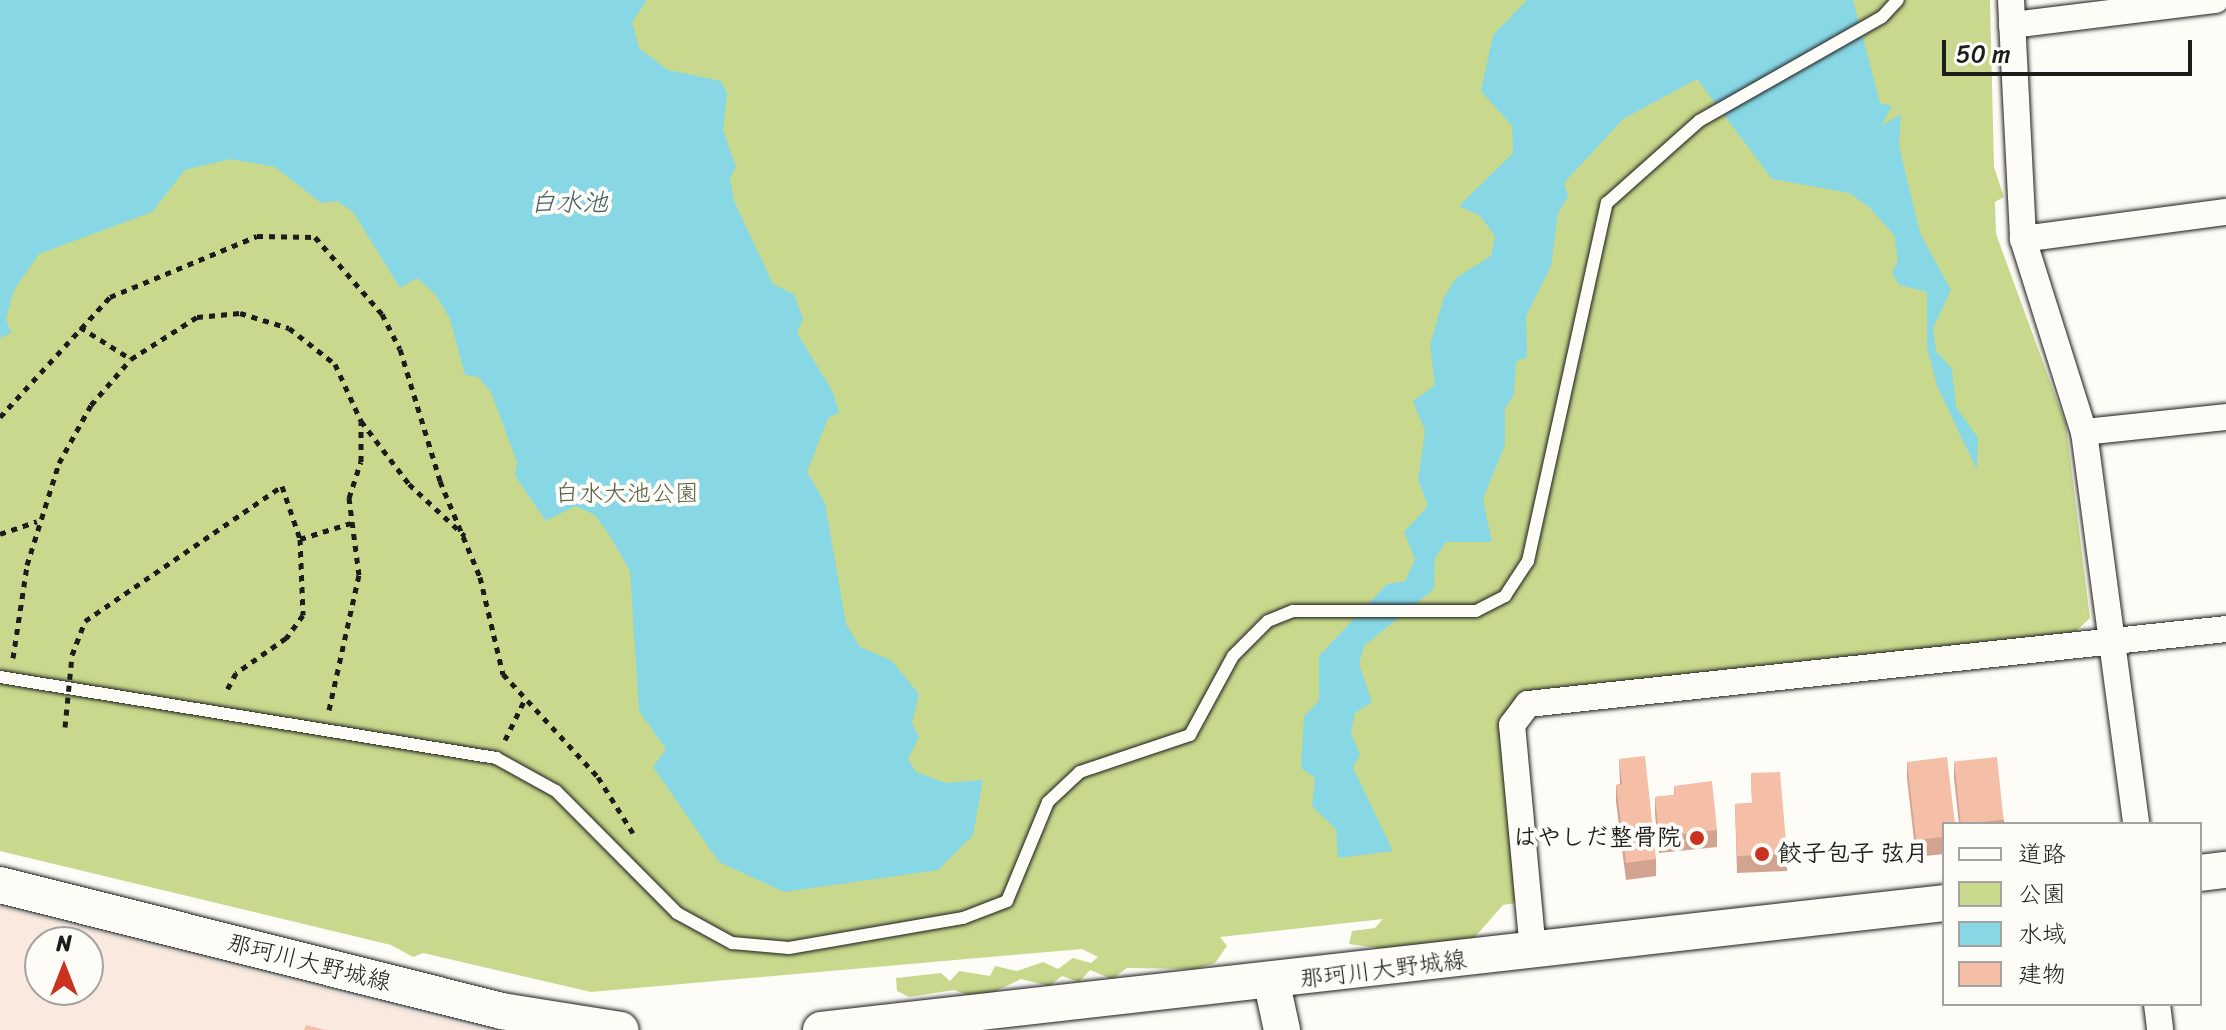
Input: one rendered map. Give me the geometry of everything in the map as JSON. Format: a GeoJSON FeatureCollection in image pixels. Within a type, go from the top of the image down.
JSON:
{"type":"FeatureCollection","features":[{"type":"Feature","properties":{"kind":"main road"},"geometry":{"type":"LineString","coordinates":[[2202,873],[2226,870]]}},
{"type":"Feature","properties":{"kind":"main road","name":"那珂川大野城線"},"geometry":{"type":"LineString","coordinates":[[0,885],[502,1011],[620,1030]]}},
{"type":"Feature","properties":{"kind":"main road","name":"那珂川大野城線"},"geometry":{"type":"LineString","coordinates":[[821,1030],[1272,984],[1942,903]]}},
{"type":"Feature","properties":{"kind":"main road"},"geometry":{"type":"LineString","coordinates":[[1272,984],[1282,1030]]}},
{"type":"Feature","properties":{"kind":"street"},"geometry":{"type":"LineString","coordinates":[[2136,822],[2084,432],[2023,239],[2012,13],[2215,0]]}},
{"type":"Feature","properties":{"kind":"street"},"geometry":{"type":"LineString","coordinates":[[2023,239],[2226,212]]}},
{"type":"Feature","properties":{"kind":"street"},"geometry":{"type":"LineString","coordinates":[[2084,432],[2226,417]]}},
{"type":"Feature","properties":{"kind":"street"},"geometry":{"type":"LineString","coordinates":[[1533,951],[1512,725],[1528,704],[2226,629]]}},
{"type":"Feature","properties":{"kind":"street"},"geometry":{"type":"LineString","coordinates":[[2157,1006],[2160,1030]]}},
{"type":"Feature","properties":{"kind":"lane"},"geometry":{"type":"LineString","coordinates":[[5,678],[325,726],[496,758],[556,791],[677,913],[732,943],[789,948],[963,918],[1007,901],[1048,802],[1080,772],[1190,735],[1233,656],[1268,621],[1293,611],[1476,611],[1505,596],[1528,561],[1607,203],[1699,121],[1882,17],[1898,0]]}},
{"type":"Feature","properties":{"kind":"path"},"geometry":{"type":"LineString","coordinates":[[0,417],[110,297],[145,278],[257,236],[315,237],[382,314],[400,349],[440,481],[466,538],[503,674],[524,701],[598,777],[639,842],[630,864]]}},
{"type":"Feature","properties":{"kind":"path"},"geometry":{"type":"LineString","coordinates":[[5,678],[38,521],[91,405],[131,359],[176,325],[240,313],[289,328],[335,364],[361,421],[409,484],[466,538]]}},
{"type":"Feature","properties":{"kind":"path"},"geometry":{"type":"LineString","coordinates":[[80,327],[131,359]]}},
{"type":"Feature","properties":{"kind":"path"},"geometry":{"type":"LineString","coordinates":[[325,726],[359,575],[351,523],[361,421]]}},
{"type":"Feature","properties":{"kind":"path"},"geometry":{"type":"LineString","coordinates":[[65,727],[72,655],[85,621],[282,486],[300,539],[303,615],[286,638],[236,673],[216,712]]}},
{"type":"Feature","properties":{"kind":"path"},"geometry":{"type":"LineString","coordinates":[[0,534],[38,521]]}},
{"type":"Feature","properties":{"kind":"path"},"geometry":{"type":"LineString","coordinates":[[300,539],[351,523]]}},
{"type":"Feature","properties":{"kind":"path"},"geometry":{"type":"LineString","coordinates":[[496,758],[524,701]]}},
{"type":"Feature","properties":{"kind":"shaded area"},"geometry":{"type":"Polygon","coordinates":[[[0,907],[75,926],[24,926],[24,1006],[104,1006],[104,933],[485,1030],[0,1030],[0,907]]]}},
{"type":"Feature","properties":{"kind":"green space","name":"白水大池公園"},"geometry":{"type":"Polygon","coordinates":[[[0,0],[1990,0],[1994,167],[2004,197],[1995,202],[1996,234],[2066,425],[2090,618],[2074,633],[1520,699],[1516,903],[1503,905],[1474,938],[1386,949],[1349,944],[1352,931],[1375,928],[1383,919],[1220,937],[1227,946],[1215,963],[1195,969],[1127,968],[1112,979],[1090,970],[1079,982],[1062,976],[1049,986],[1021,979],[979,999],[954,990],[909,997],[897,991],[896,978],[941,973],[950,981],[959,971],[990,976],[995,966],[1017,971],[1043,962],[1058,969],[1073,958],[1091,963],[1098,957],[1082,949],[591,992],[423,953],[413,957],[391,945],[0,851],[0,0]]]}},
{"type":"Feature","properties":{"kind":"water","name":"白水池"},"geometry":{"type":"Polygon","coordinates":[[[0,0],[647,0],[632,22],[639,48],[668,70],[721,81],[727,93],[723,130],[736,167],[730,178],[734,201],[773,284],[794,294],[803,319],[797,333],[833,392],[839,413],[828,418],[807,472],[825,503],[846,624],[860,647],[891,660],[919,694],[912,723],[919,737],[908,759],[916,772],[946,783],[983,780],[973,835],[938,870],[784,892],[719,862],[653,767],[666,749],[639,711],[630,571],[610,536],[595,515],[575,506],[546,521],[515,476],[517,462],[491,392],[478,377],[465,375],[450,319],[435,294],[417,278],[400,288],[353,212],[337,201],[321,203],[275,167],[230,159],[185,170],[152,212],[39,254],[14,290],[6,319],[11,333],[0,338],[0,0]]]}},
{"type":"Feature","properties":{"kind":"water"},"geometry":{"type":"Polygon","coordinates":[[[1527,0],[1853,0],[1880,103],[1892,106],[1881,126],[1901,114],[1899,146],[1920,233],[1951,290],[1933,328],[1936,351],[1952,369],[1956,407],[1978,438],[1977,470],[1937,386],[1927,347],[1927,292],[1899,285],[1892,273],[1898,260],[1894,235],[1869,207],[1849,193],[1772,179],[1697,79],[1623,119],[1564,183],[1568,196],[1558,213],[1551,266],[1526,316],[1527,357],[1516,362],[1514,395],[1505,408],[1505,445],[1483,499],[1492,542],[1446,542],[1435,558],[1434,589],[1364,646],[1359,664],[1372,702],[1355,713],[1351,733],[1360,755],[1353,768],[1393,851],[1338,858],[1336,829],[1312,806],[1315,778],[1301,768],[1304,716],[1319,701],[1319,656],[1387,584],[1405,581],[1415,559],[1404,532],[1428,506],[1418,480],[1425,431],[1413,401],[1435,385],[1430,345],[1444,297],[1456,278],[1491,256],[1495,236],[1480,216],[1459,206],[1513,153],[1512,126],[1481,91],[1493,35],[1527,0]]]}},
{"type":"Feature","properties":{"kind":"building"},"geometry":{"type":"Polygon","coordinates":[[[1645,756],[1656,859],[1626,863],[1616,785],[1622,784],[1619,759],[1645,756]]]}},
{"type":"Feature","properties":{"kind":"building"},"geometry":{"type":"Polygon","coordinates":[[[1947,757],[1955,822],[1942,822],[1942,837],[1916,840],[1907,762],[1947,757]]]}},
{"type":"Feature","properties":{"kind":"building"},"geometry":{"type":"Polygon","coordinates":[[[1997,757],[2004,820],[1961,822],[1954,761],[1997,757]]]}},
{"type":"Feature","properties":{"kind":"building"},"geometry":{"type":"Polygon","coordinates":[[[1780,772],[1787,854],[1737,856],[1735,804],[1752,803],[1751,773],[1780,772]]]}},
{"type":"Feature","properties":{"kind":"building"},"geometry":{"type":"Polygon","coordinates":[[[1712,781],[1717,830],[1659,837],[1655,797],[1675,795],[1674,786],[1712,781]]]}},
{"type":"Feature","properties":{"kind":"building"},"geometry":{"type":"Polygon","coordinates":[[[306,1025],[326,1030],[304,1030],[306,1025]]]}},
{"type":"Feature","properties":{"kind":"place","name":"はやしだ整骨院"},"geometry":{"type":"Point","coordinates":[1697,838]}},
{"type":"Feature","properties":{"kind":"place","name":"餃子包子 弦月"},"geometry":{"type":"Point","coordinates":[1762,854]}}]}
